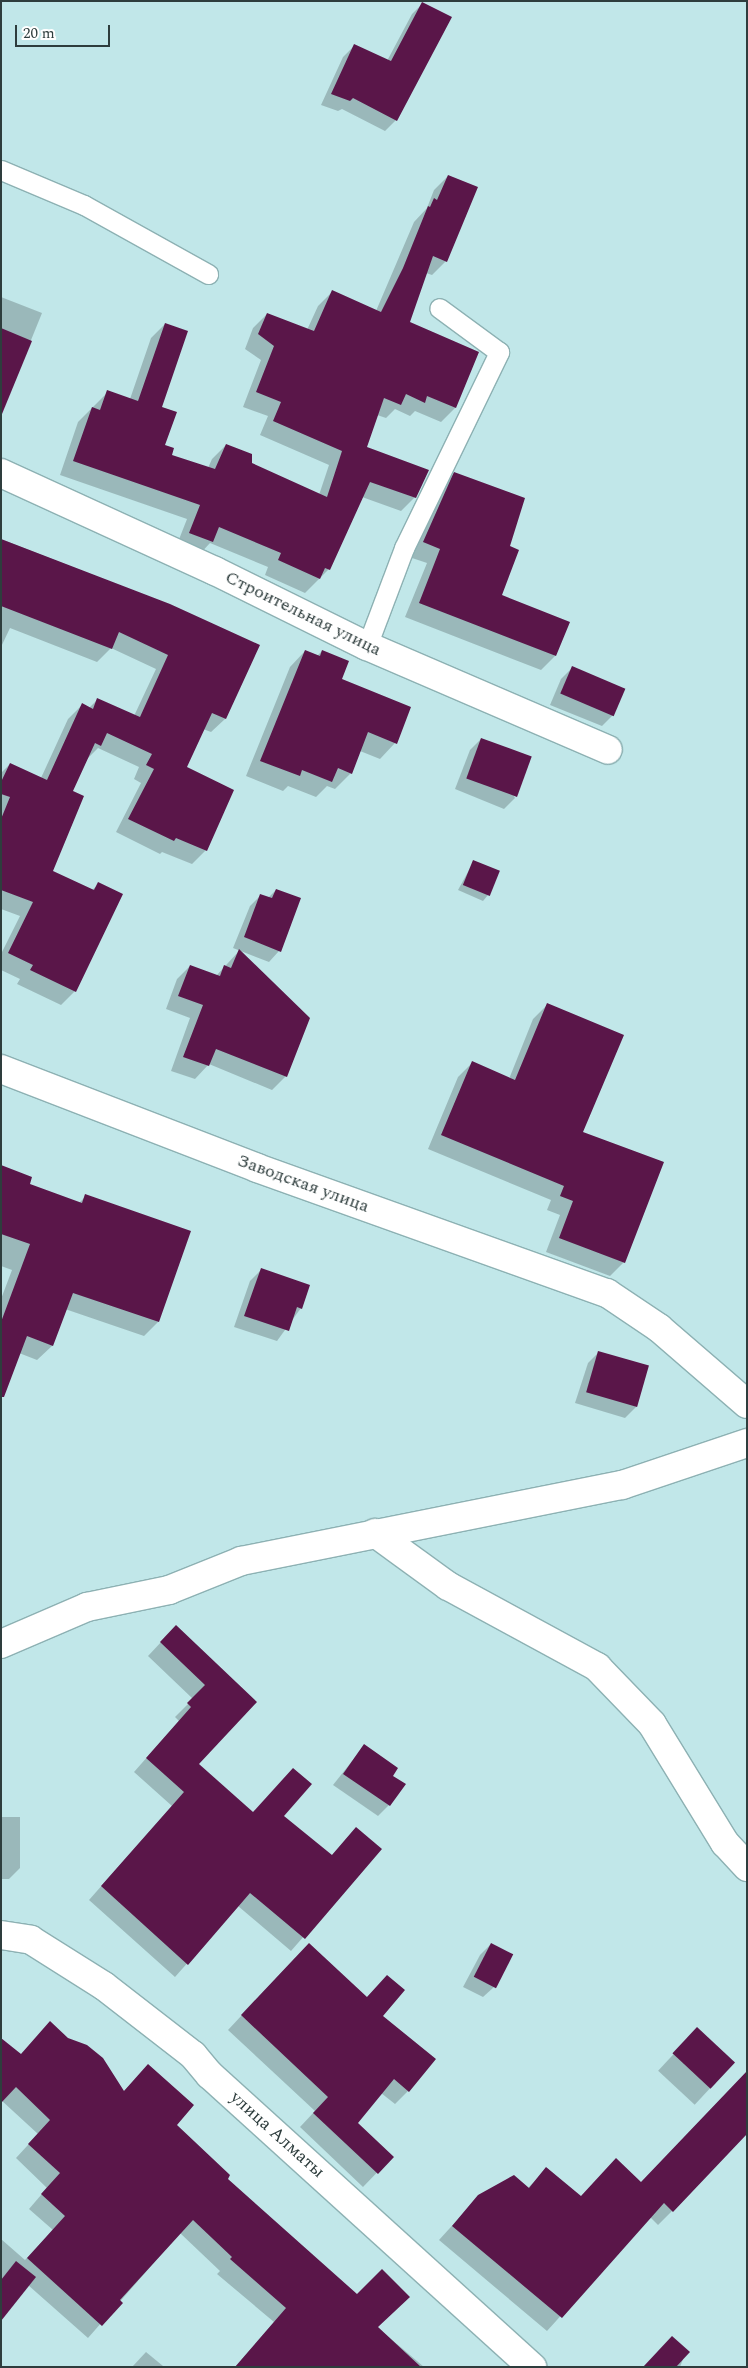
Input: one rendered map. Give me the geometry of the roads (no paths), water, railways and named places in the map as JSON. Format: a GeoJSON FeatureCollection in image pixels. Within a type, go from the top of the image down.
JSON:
{"type":"FeatureCollection","features":[{"type":"Feature","properties":{"kind":"street","name":"Строительная улица"},"geometry":{"type":"LineString","coordinates":[[1,473],[214,570],[367,646],[608,750]]}},
{"type":"Feature","properties":{"kind":"street","name":"Заводская улица"},"geometry":{"type":"LineString","coordinates":[[1,1069],[257,1168],[608,1293],[659,1328],[747,1404]]}},
{"type":"Feature","properties":{"kind":"street"},"geometry":{"type":"LineString","coordinates":[[1,1644],[87,1607],[169,1590],[241,1561],[622,1485],[747,1443]]}},
{"type":"Feature","properties":{"kind":"street"},"geometry":{"type":"LineString","coordinates":[[375,1533],[448,1586],[597,1667],[652,1724],[725,1843],[747,1867]]}},
{"type":"Feature","properties":{"kind":"street","name":"улица Алматы"},"geometry":{"type":"LineString","coordinates":[[1,1935],[31,1940],[104,1986],[193,2056],[210,2075],[532,2367]]}},
{"type":"Feature","properties":{"kind":"lane"},"geometry":{"type":"LineString","coordinates":[[1,170],[84,204],[208,274]]}},
{"type":"Feature","properties":{"kind":"lane"},"geometry":{"type":"LineString","coordinates":[[367,646],[404,548],[499,352],[438,308]]}}]}
